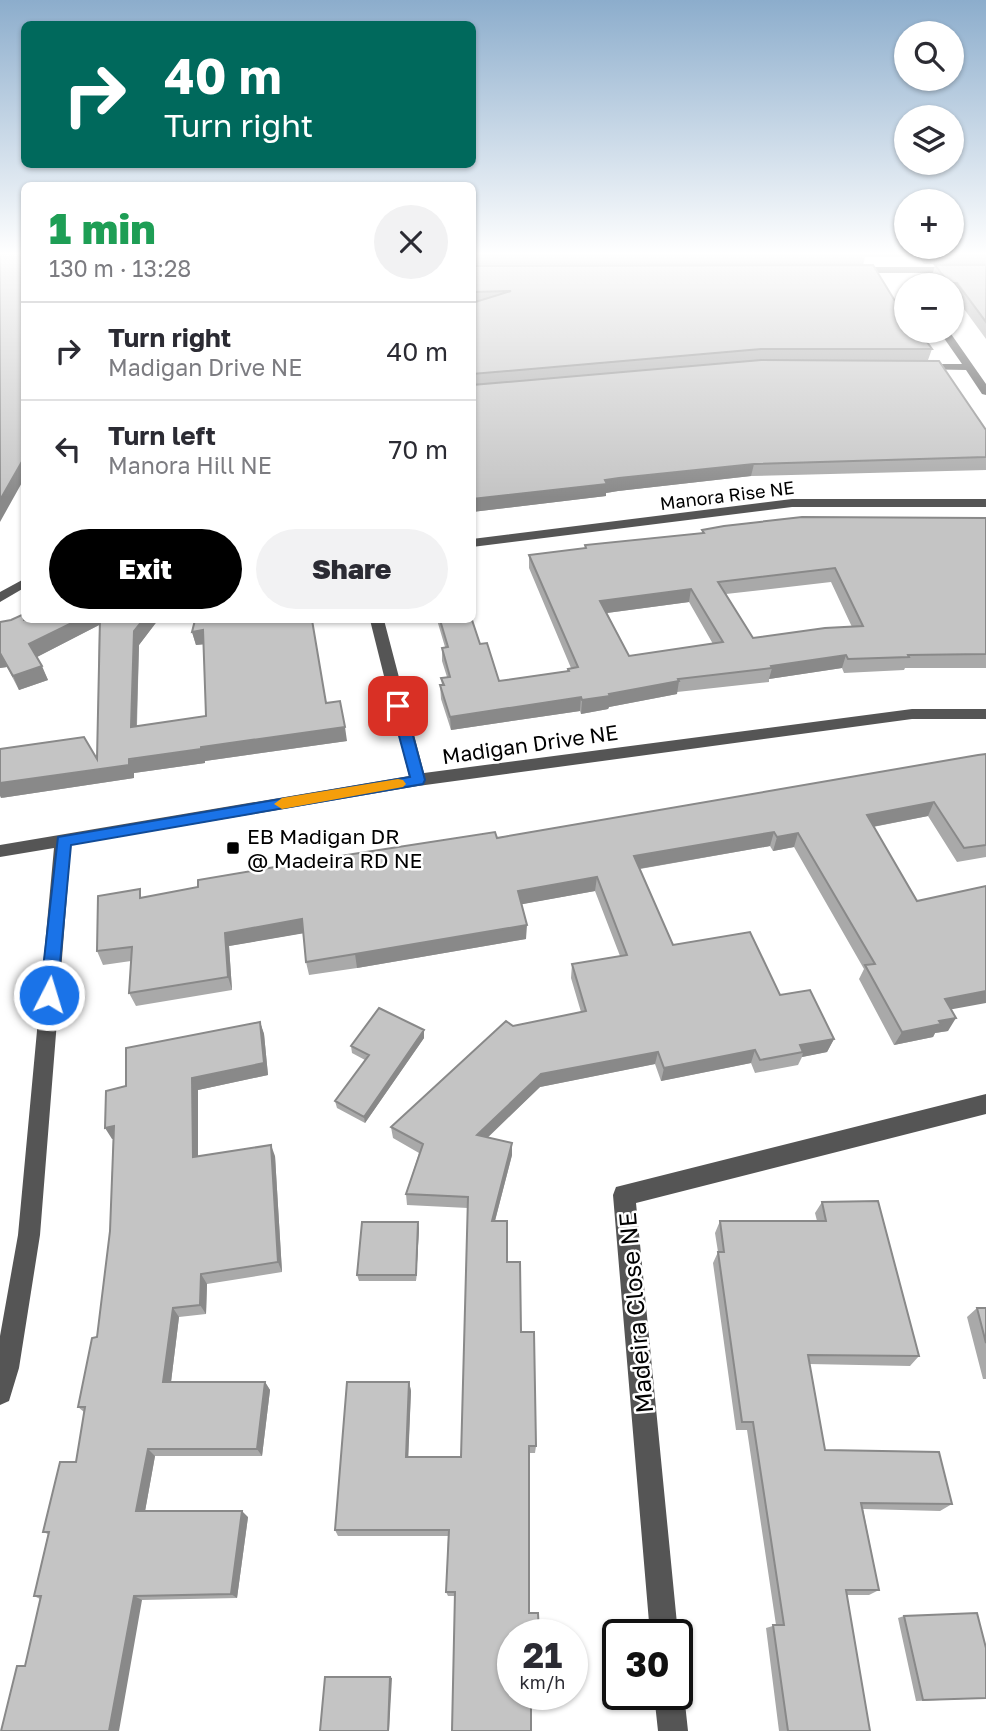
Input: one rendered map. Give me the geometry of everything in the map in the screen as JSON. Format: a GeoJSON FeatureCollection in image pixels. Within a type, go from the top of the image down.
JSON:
{"type":"FeatureCollection","features":[{"type":"Feature","properties":{"kind":"street"},"geometry":{"type":"LineString","coordinates":[[952,343],[986,393]]}},
{"type":"Feature","properties":{"kind":"street"},"geometry":{"type":"LineString","coordinates":[[906,366],[967,367]]}},
{"type":"Feature","properties":{"kind":"street","name":"Manora Rise NE"},"geometry":{"type":"LineString","coordinates":[[476,542],[792,503],[986,503]]}},
{"type":"Feature","properties":{"kind":"street"},"geometry":{"type":"LineString","coordinates":[[0,598],[21,585]]}},
{"type":"Feature","properties":{"kind":"street"},"geometry":{"type":"LineString","coordinates":[[378,623],[418,780]]}},
{"type":"Feature","properties":{"kind":"street","name":"Madigan Drive NE"},"geometry":{"type":"LineString","coordinates":[[0,851],[418,780],[912,714],[986,714]]}},
{"type":"Feature","properties":{"kind":"street"},"geometry":{"type":"LineString","coordinates":[[0,1392],[7,1368],[29,1235],[64,841]]}},
{"type":"Feature","properties":{"kind":"street","name":"Madeira Close NE"},"geometry":{"type":"LineString","coordinates":[[663,1619],[624,1195],[986,1104]]}},
{"type":"Feature","properties":{"kind":"street"},"geometry":{"type":"LineString","coordinates":[[671,1710],[673,1731]]}},
{"type":"Feature","properties":{"kind":"building"},"geometry":{"type":"Polygon","coordinates":[[[0,335],[21,335],[21,463],[0,500],[0,335]]]}},
{"type":"Feature","properties":{"kind":"building"},"geometry":{"type":"Polygon","coordinates":[[[476,335],[894,335],[894,343],[928,343],[932,349],[761,349],[476,374],[476,335]]]}},
{"type":"Feature","properties":{"kind":"building"},"geometry":{"type":"Polygon","coordinates":[[[761,360],[939,361],[986,430],[986,457],[754,464],[619,478],[605,480],[607,484],[476,499],[476,385],[761,360]]]}},
{"type":"Feature","properties":{"kind":"building"},"geometry":{"type":"Polygon","coordinates":[[[802,517],[986,518],[986,654],[848,659],[846,655],[771,666],[772,668],[678,679],[679,681],[609,694],[610,696],[582,700],[581,697],[450,717],[440,685],[444,685],[441,678],[450,677],[442,648],[448,647],[441,623],[473,623],[480,644],[487,643],[499,681],[569,671],[568,669],[578,667],[529,555],[586,548],[585,545],[704,533],[702,530],[802,517]],[[835,568],[718,582],[753,638],[825,628],[863,626],[835,568]],[[691,589],[600,601],[629,656],[723,642],[691,589]]]}},
{"type":"Feature","properties":{"kind":"building"},"geometry":{"type":"Polygon","coordinates":[[[21,615],[21,623],[72,623],[29,644],[42,666],[13,676],[0,653],[0,622],[21,615]]]}},
{"type":"Feature","properties":{"kind":"building"},"geometry":{"type":"Polygon","coordinates":[[[100,623],[141,623],[134,631],[131,727],[206,716],[203,630],[192,632],[194,623],[313,623],[326,703],[340,701],[345,727],[201,747],[129,759],[129,765],[0,783],[0,749],[84,737],[97,759],[100,623]]]}},
{"type":"Feature","properties":{"kind":"building"},"geometry":{"type":"Polygon","coordinates":[[[986,754],[986,845],[964,848],[934,802],[867,815],[917,901],[986,886],[986,991],[945,999],[956,1018],[902,1032],[865,965],[875,964],[798,833],[777,837],[774,832],[634,856],[673,945],[750,932],[780,995],[810,990],[834,1039],[800,1045],[803,1052],[760,1060],[755,1050],[664,1068],[658,1052],[541,1074],[477,1135],[512,1143],[492,1221],[507,1221],[507,1262],[520,1262],[521,1332],[534,1332],[536,1446],[529,1446],[529,1613],[538,1613],[538,1619],[497,1619],[497,1710],[531,1710],[531,1731],[452,1731],[455,1592],[446,1592],[449,1530],[335,1530],[347,1382],[409,1382],[406,1457],[461,1457],[468,1197],[406,1194],[423,1144],[391,1127],[506,1021],[513,1026],[586,1011],[572,964],[627,955],[597,877],[518,891],[527,925],[306,962],[302,919],[225,933],[228,977],[129,993],[132,947],[97,951],[98,896],[140,889],[140,898],[198,887],[198,880],[495,832],[497,838],[986,754]]]}},
{"type":"Feature","properties":{"kind":"building"},"geometry":{"type":"Polygon","coordinates":[[[379,1008],[424,1030],[364,1117],[335,1101],[369,1055],[351,1046],[379,1008]]]}},
{"type":"Feature","properties":{"kind":"building"},"geometry":{"type":"Polygon","coordinates":[[[260,1022],[264,1063],[192,1078],[193,1157],[271,1145],[278,1262],[201,1274],[200,1305],[173,1308],[163,1382],[265,1382],[257,1449],[148,1449],[136,1511],[242,1511],[231,1594],[134,1596],[109,1731],[1,1731],[17,1666],[25,1666],[41,1596],[34,1596],[49,1532],[43,1532],[60,1462],[76,1462],[85,1407],[78,1407],[92,1338],[97,1337],[110,1231],[114,1126],[105,1128],[106,1091],[126,1086],[126,1048],[260,1022]]]}},
{"type":"Feature","properties":{"kind":"building"},"geometry":{"type":"Polygon","coordinates":[[[878,1201],[919,1356],[808,1355],[825,1450],[939,1452],[952,1504],[861,1503],[879,1590],[846,1590],[870,1731],[788,1731],[773,1625],[784,1625],[753,1422],[742,1422],[718,1252],[724,1252],[720,1221],[826,1221],[822,1202],[878,1201]]]}},
{"type":"Feature","properties":{"kind":"building"},"geometry":{"type":"Polygon","coordinates":[[[362,1222],[418,1222],[416,1275],[357,1275],[362,1222]]]}},
{"type":"Feature","properties":{"kind":"building"},"geometry":{"type":"Polygon","coordinates":[[[977,1308],[986,1308],[986,1343],[977,1308]]]}},
{"type":"Feature","properties":{"kind":"building"},"geometry":{"type":"Polygon","coordinates":[[[977,1613],[986,1648],[986,1698],[923,1700],[904,1616],[977,1613]]]}},
{"type":"Feature","properties":{"kind":"building"},"geometry":{"type":"Polygon","coordinates":[[[325,1677],[390,1677],[388,1731],[320,1731],[325,1677]]]}},
{"type":"Feature","properties":{"kind":"slow traffic"},"geometry":{"type":"LineString","coordinates":[[282,804],[398,784]]}},
{"type":"Feature","properties":{"kind":"place","name":"EB Madigan DR @ Madeira RD NE"},"geometry":{"type":"Point","coordinates":[233,848]}},
{"type":"Feature","properties":{"kind":"route"},"geometry":{"type":"LineString","coordinates":[[49,995],[64,841],[418,780],[398,706]]}}]}
